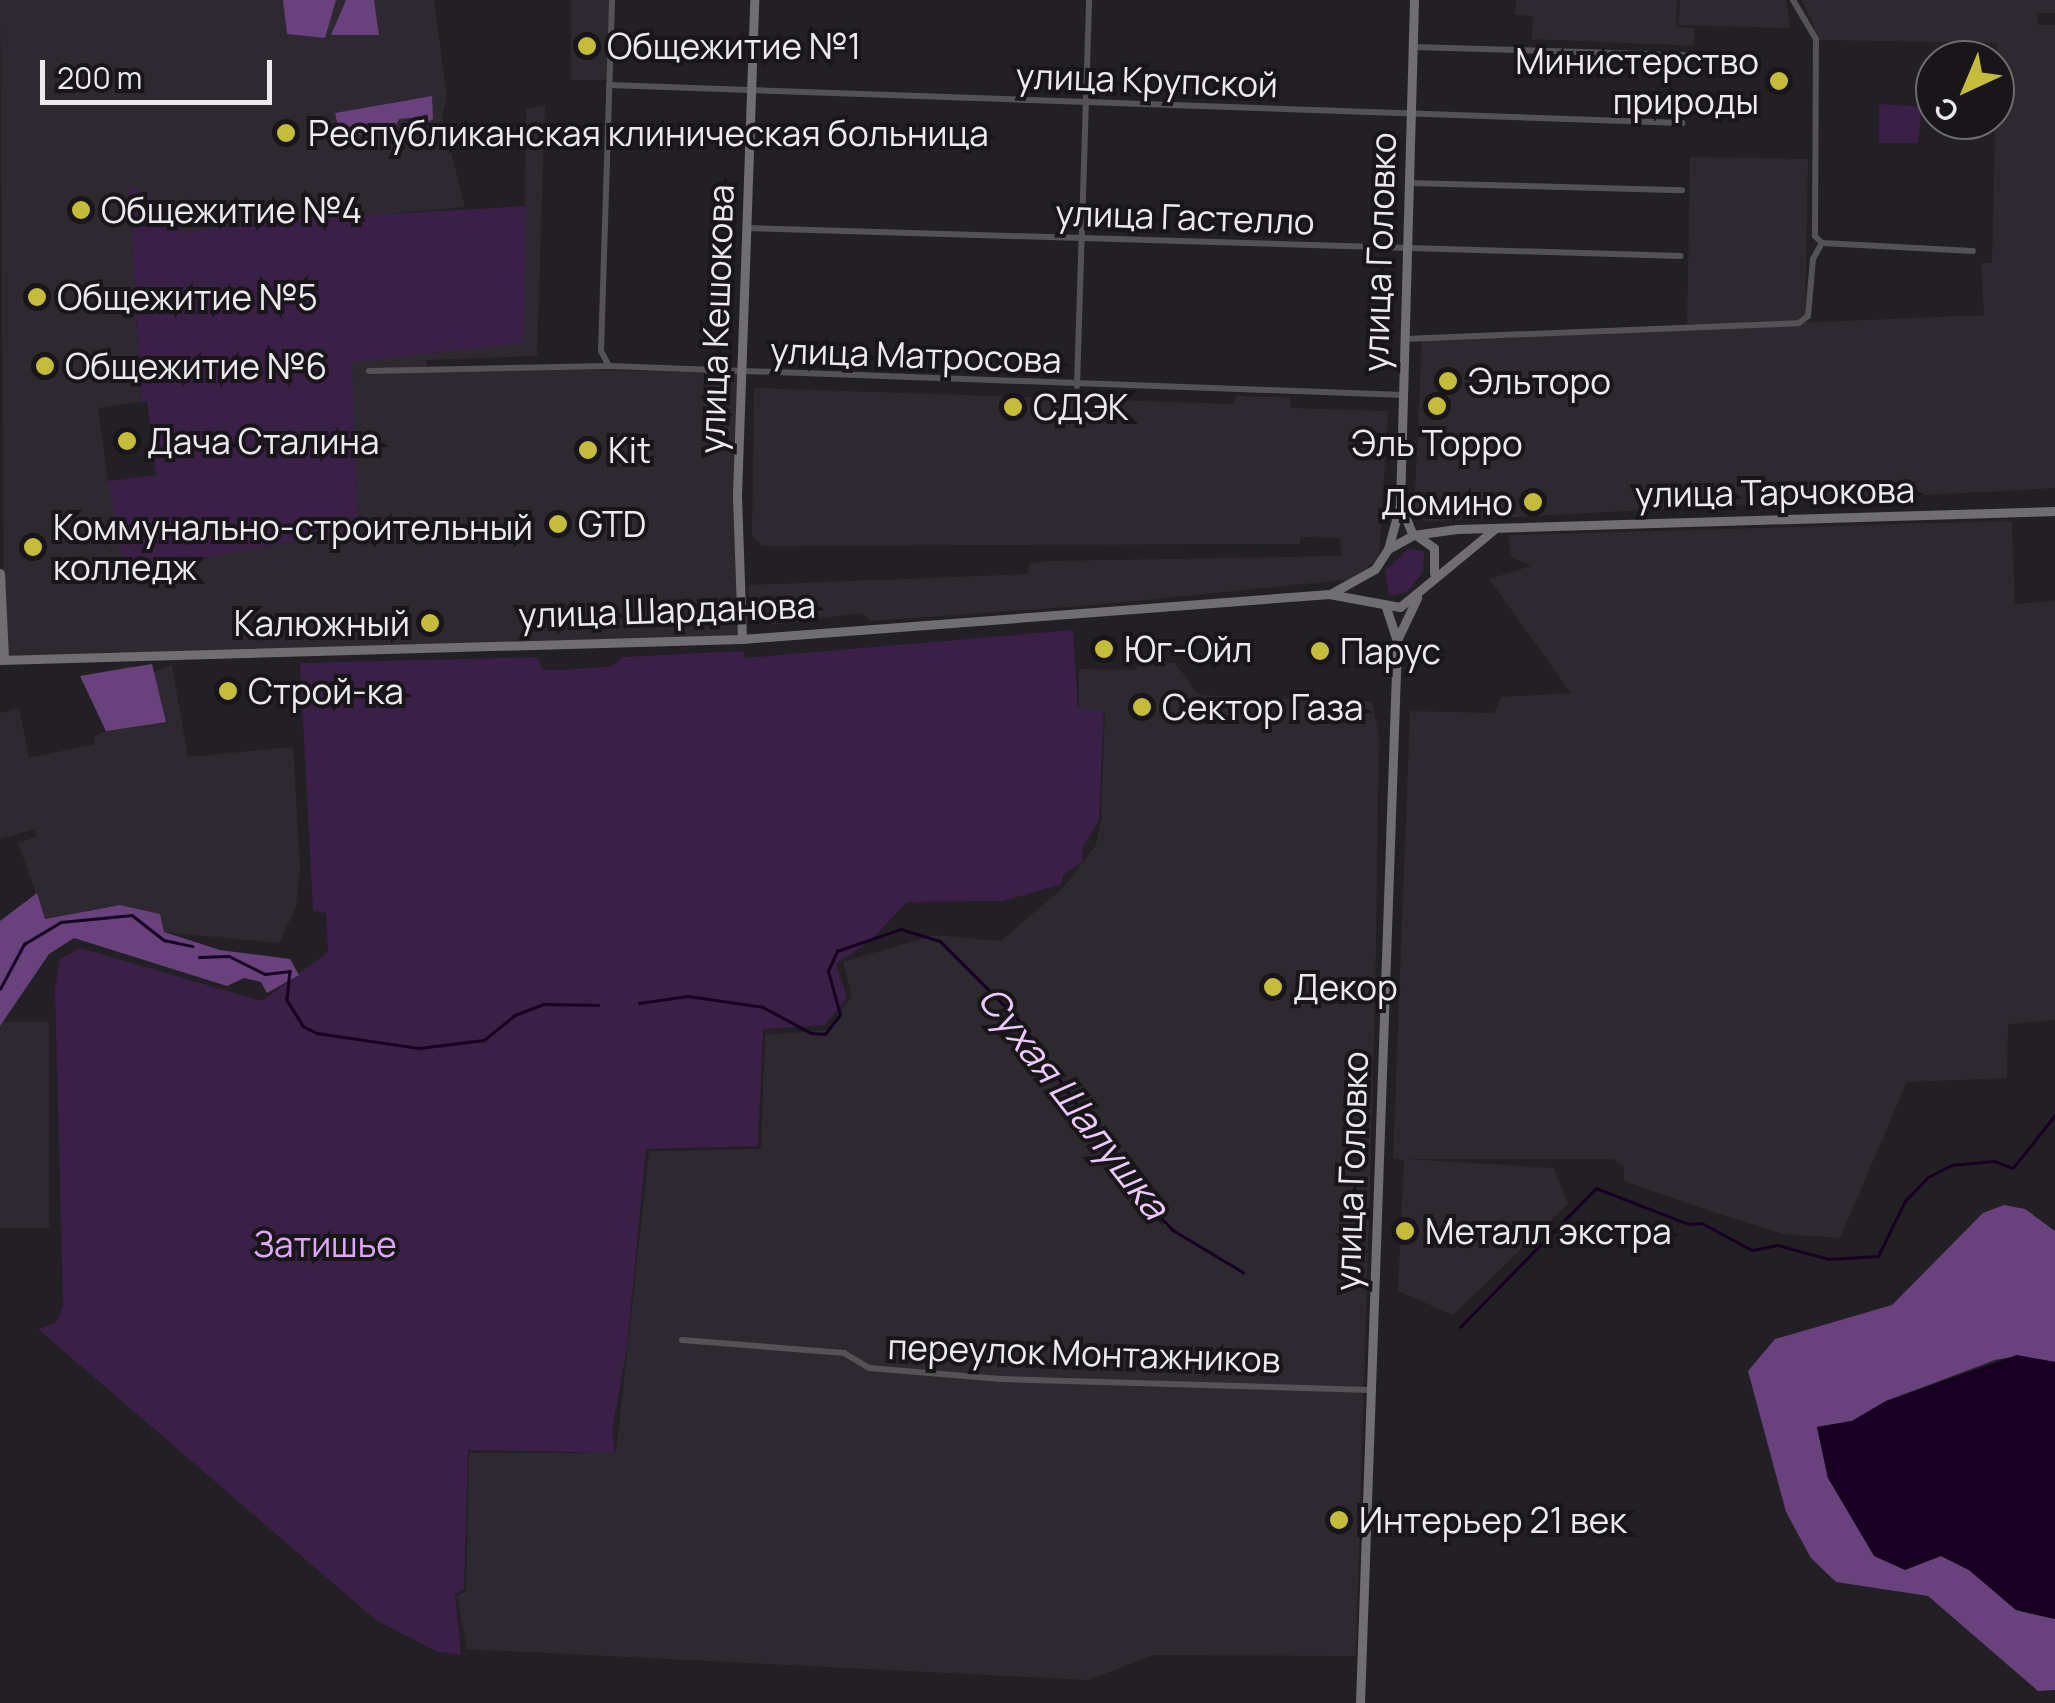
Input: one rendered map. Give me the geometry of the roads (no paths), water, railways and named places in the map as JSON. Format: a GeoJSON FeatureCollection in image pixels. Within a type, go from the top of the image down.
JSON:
{"type":"FeatureCollection","features":[{"type":"Feature","properties":{"kind":"street"},"geometry":{"type":"LineString","coordinates":[[609,366],[600,351],[612,0]]}},
{"type":"Feature","properties":{"kind":"street","name":"улица Кешокова"},"geometry":{"type":"LineString","coordinates":[[742,639],[737,495],[754,0]]}},
{"type":"Feature","properties":{"kind":"street"},"geometry":{"type":"LineString","coordinates":[[1076,386],[1089,0]]}},
{"type":"Feature","properties":{"kind":"street","name":"улица Головко"},"geometry":{"type":"LineString","coordinates":[[1400,505],[1414,0]]}},
{"type":"Feature","properties":{"kind":"street"},"geometry":{"type":"LineString","coordinates":[[1792,0],[1817,52],[1815,236],[1822,242],[1973,251]]}},
{"type":"Feature","properties":{"kind":"street"},"geometry":{"type":"LineString","coordinates":[[1413,47],[1688,55]]}},
{"type":"Feature","properties":{"kind":"street","name":"улица Крупской"},"geometry":{"type":"LineString","coordinates":[[609,85],[1682,123]]}},
{"type":"Feature","properties":{"kind":"street"},"geometry":{"type":"LineString","coordinates":[[1408,183],[1682,190]]}},
{"type":"Feature","properties":{"kind":"street","name":"улица Гастелло"},"geometry":{"type":"LineString","coordinates":[[746,228],[1681,256]]}},
{"type":"Feature","properties":{"kind":"street"},"geometry":{"type":"LineString","coordinates":[[1404,338],[1799,323],[1808,316],[1812,259],[1822,242]]}},
{"type":"Feature","properties":{"kind":"street","name":"улица Матросова"},"geometry":{"type":"LineString","coordinates":[[369,370],[609,366],[1403,395]]}},
{"type":"Feature","properties":{"kind":"street"},"geometry":{"type":"LineString","coordinates":[[1400,505],[1414,535],[1434,548],[1434,576]]}},
{"type":"Feature","properties":{"kind":"street"},"geometry":{"type":"LineString","coordinates":[[1329,594],[1375,569],[1388,550],[1400,505]]}},
{"type":"Feature","properties":{"kind":"street","name":"улица Тарчокова"},"geometry":{"type":"LineString","coordinates":[[1414,535],[1496,528],[2055,511]]}},
{"type":"Feature","properties":{"kind":"street"},"geometry":{"type":"LineString","coordinates":[[1397,641],[1417,598],[1434,576],[1496,528]]}},
{"type":"Feature","properties":{"kind":"street"},"geometry":{"type":"LineString","coordinates":[[1388,550],[1414,535]]}},
{"type":"Feature","properties":{"kind":"street"},"geometry":{"type":"LineString","coordinates":[[1375,569],[1382,603],[1397,641]]}},
{"type":"Feature","properties":{"kind":"street"},"geometry":{"type":"LineString","coordinates":[[0,574],[1,659]]}},
{"type":"Feature","properties":{"kind":"street"},"geometry":{"type":"LineString","coordinates":[[1329,594],[1382,603],[1417,598]]}},
{"type":"Feature","properties":{"kind":"street","name":"улица Шарданова"},"geometry":{"type":"LineString","coordinates":[[1,659],[742,639],[1329,594]]}},
{"type":"Feature","properties":{"kind":"street","name":"улица Головко"},"geometry":{"type":"LineString","coordinates":[[1360,1703],[1397,641]]}},
{"type":"Feature","properties":{"kind":"street","name":"переулок Монтажников"},"geometry":{"type":"LineString","coordinates":[[682,1340],[844,1353],[869,1368],[1001,1379],[1370,1390]]}},
{"type":"Feature","properties":{"kind":"waterway","name":"Сухая Шалушка"},"geometry":{"type":"LineString","coordinates":[[0,989],[24,944],[61,922],[132,915],[164,940],[192,946]]}},
{"type":"Feature","properties":{"kind":"waterway","name":"Сухая Шалушка"},"geometry":{"type":"LineString","coordinates":[[639,1003],[688,996],[763,1007],[811,1033],[825,1034],[840,1015],[828,971],[837,951],[901,929],[940,941],[1018,1019],[1141,1197],[1173,1230],[1243,1272]]}},
{"type":"Feature","properties":{"kind":"waterway","name":"Сухая Шалушка"},"geometry":{"type":"LineString","coordinates":[[199,957],[229,956],[265,974],[290,971],[287,1000],[303,1026],[317,1033],[419,1048],[484,1040],[515,1015],[544,1004],[598,1005]]}},
{"type":"Feature","properties":{"kind":"waterway","name":"Сухая Шалушка"},"geometry":{"type":"LineString","coordinates":[[1460,1327],[1596,1188],[1689,1224],[1702,1223],[1752,1250],[1778,1245],[1829,1259],[1878,1256],[1905,1201],[1928,1177],[1952,1165],[1994,1161],[2013,1168],[2055,1115]]}},
{"type":"Feature","properties":{"kind":"place","name":"Общежитие №1"},"geometry":{"type":"Point","coordinates":[587,46]}},
{"type":"Feature","properties":{"kind":"place","name":"Министерство природы"},"geometry":{"type":"Point","coordinates":[1779,81]}},
{"type":"Feature","properties":{"kind":"place","name":"Республиканская клиническая больница"},"geometry":{"type":"Point","coordinates":[286,133]}},
{"type":"Feature","properties":{"kind":"place","name":"Общежитие №4"},"geometry":{"type":"Point","coordinates":[81,210]}},
{"type":"Feature","properties":{"kind":"place","name":"Общежитие №5"},"geometry":{"type":"Point","coordinates":[37,297]}},
{"type":"Feature","properties":{"kind":"place","name":"Общежитие №6"},"geometry":{"type":"Point","coordinates":[45,366]}},
{"type":"Feature","properties":{"kind":"place","name":"Эльторо"},"geometry":{"type":"Point","coordinates":[1448,381]}},
{"type":"Feature","properties":{"kind":"place","name":"Эль Торро"},"geometry":{"type":"Point","coordinates":[1437,406]}},
{"type":"Feature","properties":{"kind":"place","name":"СДЭК"},"geometry":{"type":"Point","coordinates":[1013,407]}},
{"type":"Feature","properties":{"kind":"place","name":"Дача Сталина"},"geometry":{"type":"Point","coordinates":[127,441]}},
{"type":"Feature","properties":{"kind":"place","name":"Kit"},"geometry":{"type":"Point","coordinates":[588,450]}},
{"type":"Feature","properties":{"kind":"place","name":"Домино"},"geometry":{"type":"Point","coordinates":[1533,502]}},
{"type":"Feature","properties":{"kind":"place","name":"GTD"},"geometry":{"type":"Point","coordinates":[558,524]}},
{"type":"Feature","properties":{"kind":"place","name":"Коммунально-строительный колледж"},"geometry":{"type":"Point","coordinates":[33,547]}},
{"type":"Feature","properties":{"kind":"place","name":"Калюжный"},"geometry":{"type":"Point","coordinates":[430,623]}},
{"type":"Feature","properties":{"kind":"place","name":"Юг-Ойл"},"geometry":{"type":"Point","coordinates":[1104,649]}},
{"type":"Feature","properties":{"kind":"place","name":"Парус"},"geometry":{"type":"Point","coordinates":[1320,651]}},
{"type":"Feature","properties":{"kind":"place","name":"Строй-ка"},"geometry":{"type":"Point","coordinates":[228,691]}},
{"type":"Feature","properties":{"kind":"place","name":"Сектор Газа"},"geometry":{"type":"Point","coordinates":[1142,707]}},
{"type":"Feature","properties":{"kind":"place","name":"Декор"},"geometry":{"type":"Point","coordinates":[1273,987]}},
{"type":"Feature","properties":{"kind":"place","name":"Металл экстра"},"geometry":{"type":"Point","coordinates":[1405,1231]}},
{"type":"Feature","properties":{"kind":"place","name":"Интерьер 21 век"},"geometry":{"type":"Point","coordinates":[1339,1520]}},
{"type":"Feature","properties":{"kind":"park label","name":"Затишье"},"geometry":{"type":"Point","coordinates":[325,1244]}}]}
